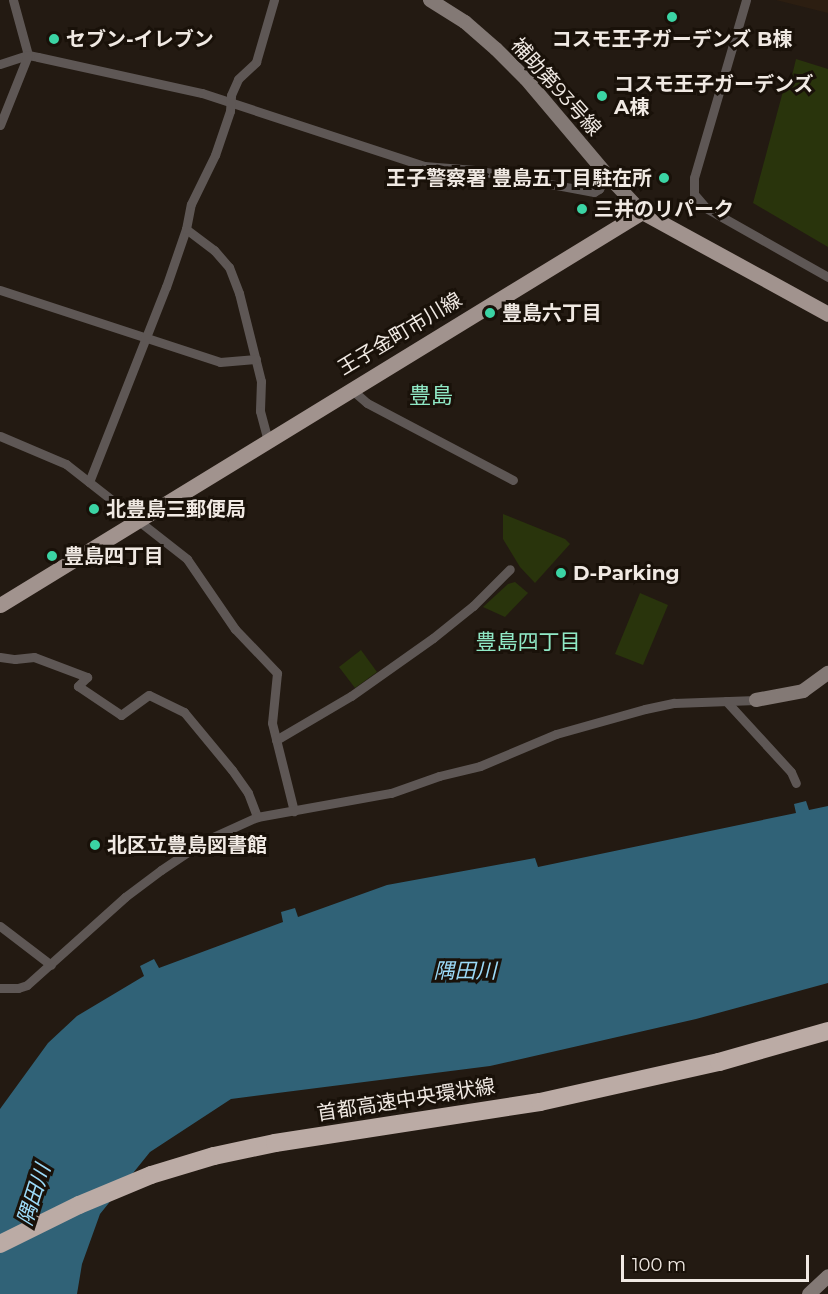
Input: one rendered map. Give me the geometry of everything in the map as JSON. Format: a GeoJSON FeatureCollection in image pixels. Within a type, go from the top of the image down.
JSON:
{"type":"FeatureCollection","features":[{"type":"Feature","properties":{"kind":"highway","name":"首都高速中央環状線"},"geometry":{"type":"LineString","coordinates":[[0,1238],[110,1187],[152,1170],[212,1151],[333,1128],[539,1097],[718,1057],[828,1025]]}},
{"type":"Feature","properties":{"kind":"highway","name":"首都高速中央環状線"},"geometry":{"type":"LineString","coordinates":[[0,1244],[79,1205],[130,1184],[214,1156],[274,1143],[471,1114],[606,1089],[719,1062],[828,1031]]}},
{"type":"Feature","properties":{"kind":"main road"},"geometry":{"type":"LineString","coordinates":[[642,212],[828,314]]}},
{"type":"Feature","properties":{"kind":"main road","name":"王子金町市川線"},"geometry":{"type":"LineString","coordinates":[[0,605],[642,212]]}},
{"type":"Feature","properties":{"kind":"street"},"geometry":{"type":"LineString","coordinates":[[0,125],[28,55],[13,0]]}},
{"type":"Feature","properties":{"kind":"street"},"geometry":{"type":"LineString","coordinates":[[89,482],[147,338],[186,229],[191,204],[215,155],[238,79],[256,62],[274,0]]}},
{"type":"Feature","properties":{"kind":"street","name":"補助第93号線"},"geometry":{"type":"LineString","coordinates":[[430,0],[465,22],[496,49],[526,79],[607,175],[642,212]]}},
{"type":"Feature","properties":{"kind":"street"},"geometry":{"type":"LineString","coordinates":[[746,0],[694,178],[694,194],[706,208],[828,277]]}},
{"type":"Feature","properties":{"kind":"street"},"geometry":{"type":"LineString","coordinates":[[0,64],[28,55],[202,93],[424,166],[475,170],[594,192],[599,189],[607,175]]}},
{"type":"Feature","properties":{"kind":"street"},"geometry":{"type":"LineString","coordinates":[[186,229],[214,250],[229,267],[261,381],[260,411],[268,440]]}},
{"type":"Feature","properties":{"kind":"street"},"geometry":{"type":"LineString","coordinates":[[0,291],[220,362],[256,359]]}},
{"type":"Feature","properties":{"kind":"street"},"geometry":{"type":"LineString","coordinates":[[351,389],[367,403],[513,480]]}},
{"type":"Feature","properties":{"kind":"street"},"geometry":{"type":"LineString","coordinates":[[0,436],[50,455],[66,464],[188,559],[235,629],[277,673],[272,723],[294,811]]}},
{"type":"Feature","properties":{"kind":"street"},"geometry":{"type":"LineString","coordinates":[[276,740],[351,696],[433,638],[473,606],[510,569]]}},
{"type":"Feature","properties":{"kind":"street"},"geometry":{"type":"LineString","coordinates":[[0,657],[15,659],[34,657],[87,677],[78,686],[121,715],[149,695],[184,712],[248,793],[256,817]]}},
{"type":"Feature","properties":{"kind":"street"},"geometry":{"type":"LineString","coordinates":[[0,988],[23,987],[51,965],[125,897],[161,870],[204,841],[256,817],[392,793],[440,776],[480,766],[556,734],[645,709],[674,704],[756,700],[803,691],[821,681],[828,673]]}},
{"type":"Feature","properties":{"kind":"street"},"geometry":{"type":"LineString","coordinates":[[726,701],[791,772],[796,783]]}},
{"type":"Feature","properties":{"kind":"street"},"geometry":{"type":"LineString","coordinates":[[0,926],[51,965]]}},
{"type":"Feature","properties":{"kind":"street"},"geometry":{"type":"LineString","coordinates":[[809,1294],[828,1276]]}},
{"type":"Feature","properties":{"kind":"shaded area"},"geometry":{"type":"Polygon","coordinates":[[[776,0],[828,0],[828,13],[776,0]]]}},
{"type":"Feature","properties":{"kind":"green space"},"geometry":{"type":"Polygon","coordinates":[[[796,59],[828,69],[828,247],[753,203],[786,80],[791,80],[796,59]]]}},
{"type":"Feature","properties":{"kind":"green space"},"geometry":{"type":"Polygon","coordinates":[[[503,514],[565,539],[570,544],[535,583],[520,567],[503,539],[503,514]]]}},
{"type":"Feature","properties":{"kind":"green space"},"geometry":{"type":"Polygon","coordinates":[[[515,582],[528,593],[505,617],[483,607],[508,584],[515,582]]]}},
{"type":"Feature","properties":{"kind":"green space"},"geometry":{"type":"Polygon","coordinates":[[[640,593],[668,605],[643,665],[615,654],[640,593]]]}},
{"type":"Feature","properties":{"kind":"green space"},"geometry":{"type":"Polygon","coordinates":[[[361,650],[377,672],[355,688],[339,667],[361,650]]]}},
{"type":"Feature","properties":{"kind":"water","name":"隅田川"},"geometry":{"type":"Polygon","coordinates":[[[806,801],[809,810],[828,806],[828,983],[696,1019],[490,1066],[231,1099],[150,1152],[100,1214],[82,1264],[77,1294],[0,1294],[0,1109],[48,1043],[77,1016],[144,976],[140,966],[154,959],[159,968],[283,922],[281,912],[295,908],[298,917],[387,885],[535,858],[538,867],[796,813],[794,804],[806,801]]]}},
{"type":"Feature","properties":{"kind":"place","name":"コスモ王子ガーデンズ B棟"},"geometry":{"type":"Point","coordinates":[672,17]}},
{"type":"Feature","properties":{"kind":"place","name":"セブン-イレブン"},"geometry":{"type":"Point","coordinates":[54,39]}},
{"type":"Feature","properties":{"kind":"place","name":"コスモ王子ガーデンズ A棟"},"geometry":{"type":"Point","coordinates":[602,96]}},
{"type":"Feature","properties":{"kind":"place","name":"王子警察署 豊島五丁目駐在所"},"geometry":{"type":"Point","coordinates":[664,178]}},
{"type":"Feature","properties":{"kind":"place","name":"三井のリパーク"},"geometry":{"type":"Point","coordinates":[582,209]}},
{"type":"Feature","properties":{"kind":"place","name":"豊島六丁目"},"geometry":{"type":"Point","coordinates":[490,313]}},
{"type":"Feature","properties":{"kind":"place","name":"北豊島三郵便局"},"geometry":{"type":"Point","coordinates":[94,509]}},
{"type":"Feature","properties":{"kind":"place","name":"豊島四丁目"},"geometry":{"type":"Point","coordinates":[52,556]}},
{"type":"Feature","properties":{"kind":"place","name":"D-Parking"},"geometry":{"type":"Point","coordinates":[561,573]}},
{"type":"Feature","properties":{"kind":"place","name":"北区立豊島図書館"},"geometry":{"type":"Point","coordinates":[95,845]}},
{"type":"Feature","properties":{"kind":"district","name":"豊島"},"geometry":{"type":"Point","coordinates":[431,396]}},
{"type":"Feature","properties":{"kind":"district","name":"豊島四丁目"},"geometry":{"type":"Point","coordinates":[528,642]}}]}
